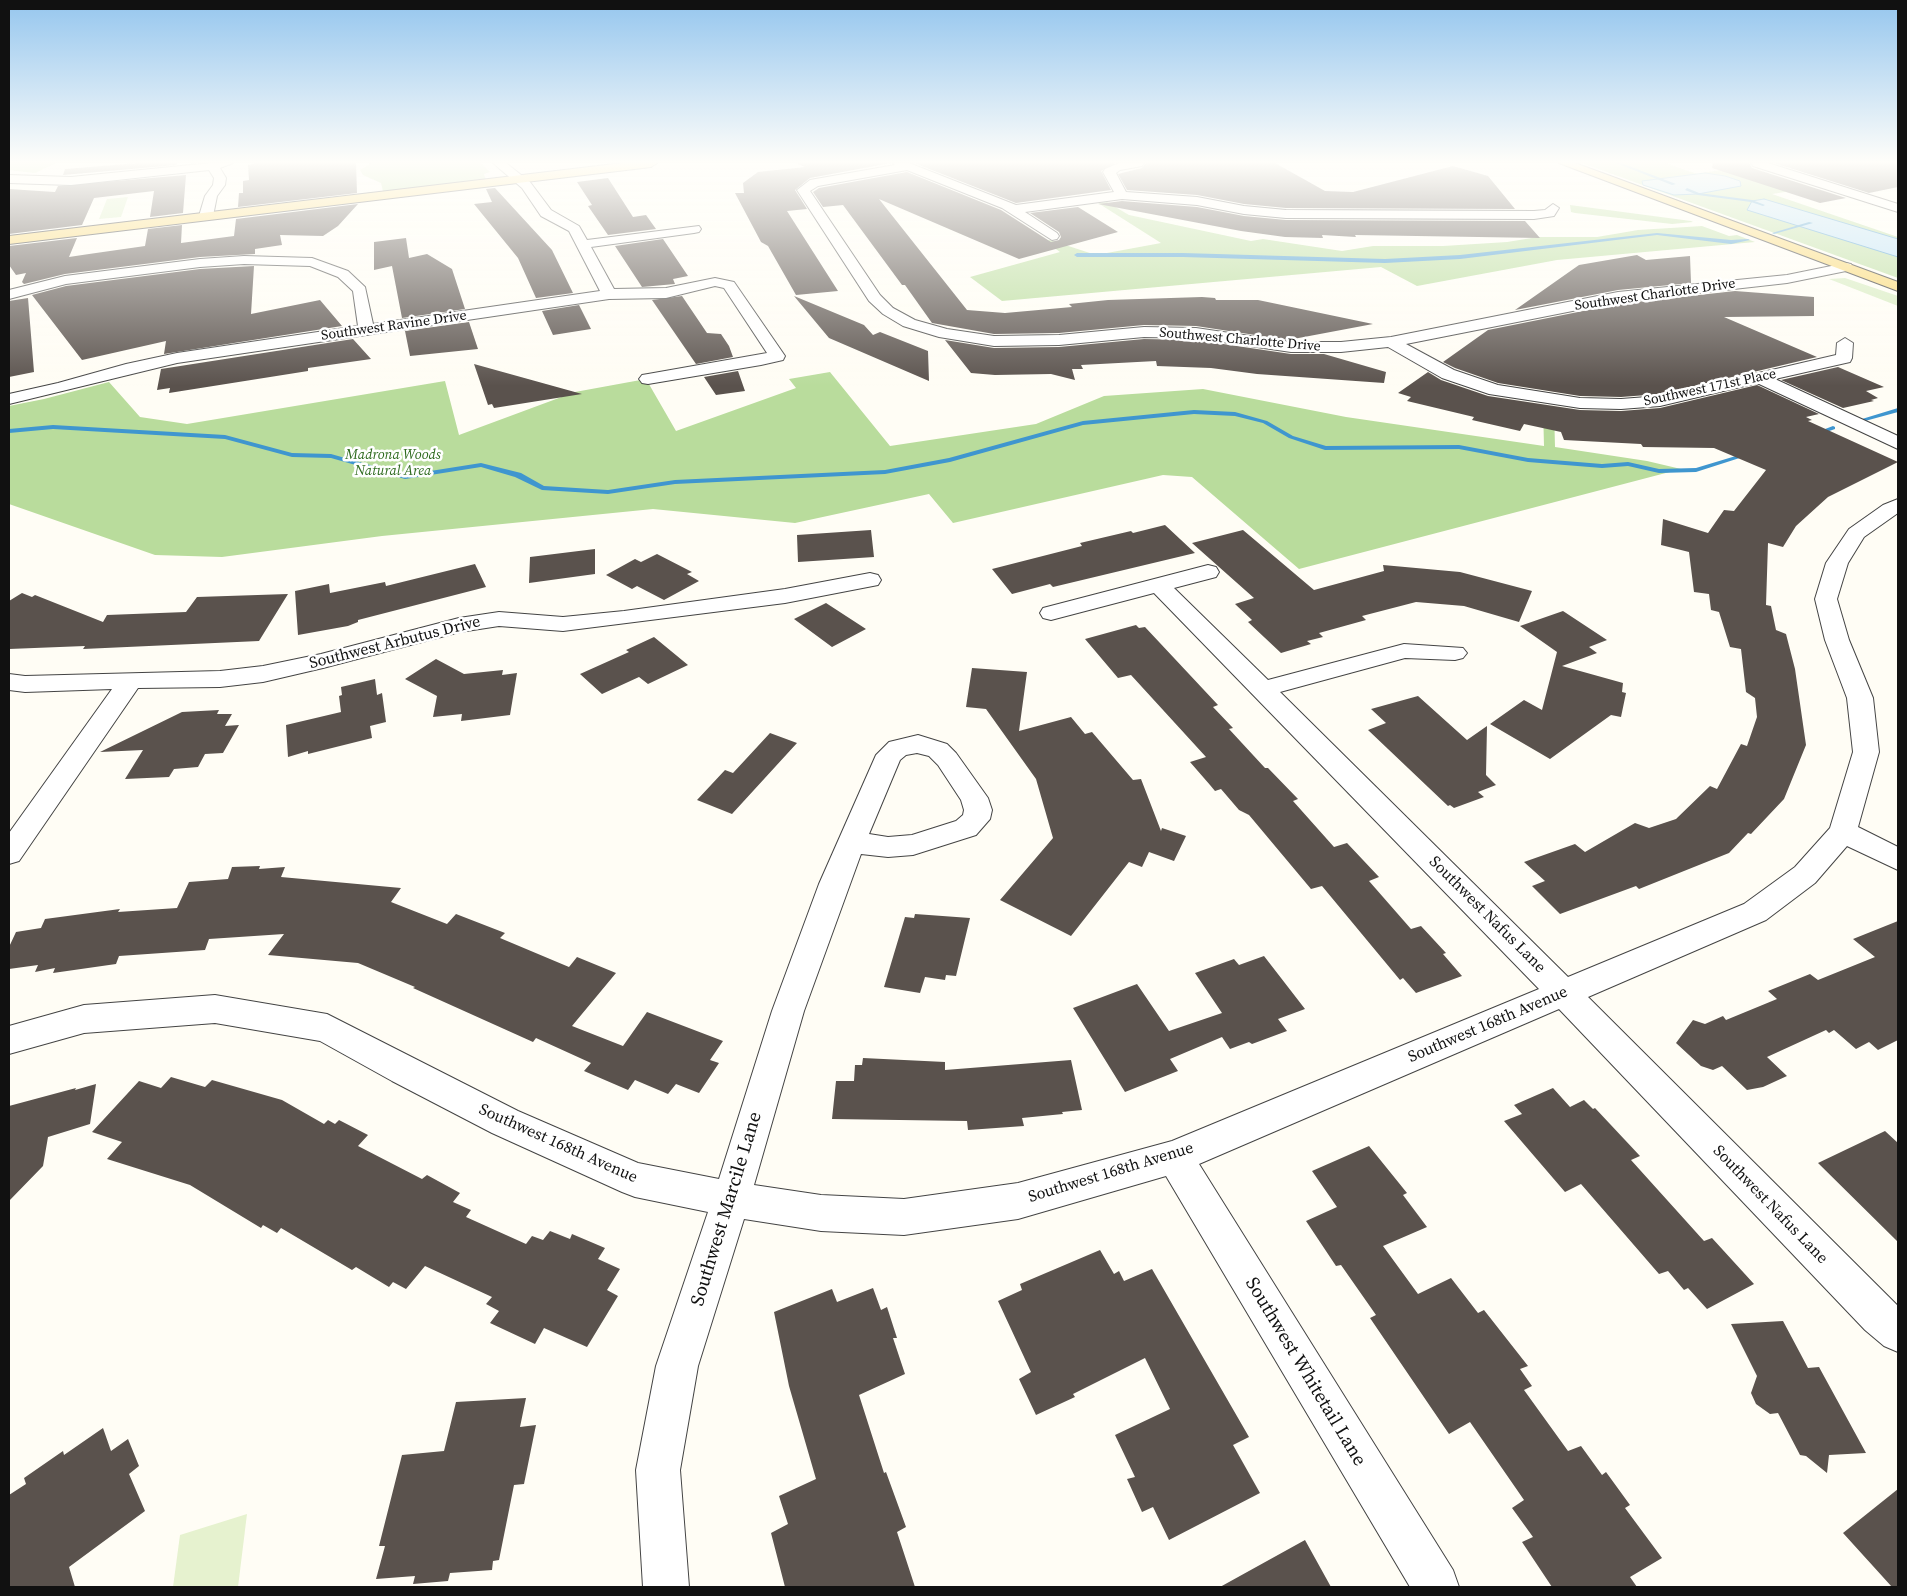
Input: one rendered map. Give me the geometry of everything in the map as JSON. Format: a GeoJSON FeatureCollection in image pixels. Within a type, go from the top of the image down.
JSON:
{"type":"FeatureCollection","features":[{"type":"Feature","properties":{"kind":"main road"},"geometry":{"type":"LineString","coordinates":[[9,240],[30,237]]}},
{"type":"Feature","properties":{"kind":"main road"},"geometry":{"type":"LineString","coordinates":[[1766,237],[1898,286]]}},
{"type":"Feature","properties":{"kind":"street"},"geometry":{"type":"LineString","coordinates":[[580,237],[609,294]]}},
{"type":"Feature","properties":{"kind":"street"},"geometry":{"type":"LineString","coordinates":[[584,244],[635,237]]}},
{"type":"Feature","properties":{"kind":"street","name":"Southwest Charlotte Drive"},"geometry":{"type":"LineString","coordinates":[[834,237],[874,298],[888,311],[909,323],[945,334],[994,341],[1050,341],[1144,332],[1196,333],[1291,347],[1341,347],[1392,342],[1618,298],[1787,279],[1846,267]]}},
{"type":"Feature","properties":{"kind":"street"},"geometry":{"type":"LineString","coordinates":[[9,294],[65,280],[200,263],[244,260],[312,262],[343,274],[360,290],[366,330]]}},
{"type":"Feature","properties":{"kind":"street","name":"Southwest Ravine Drive"},"geometry":{"type":"LineString","coordinates":[[9,399],[61,388],[126,369],[177,358],[609,294],[655,294],[715,282],[729,285],[776,356],[762,360],[648,378]]}},
{"type":"Feature","properties":{"kind":"street","name":"Southwest 171st Place"},"geometry":{"type":"LineString","coordinates":[[1392,342],[1448,374],[1486,386],[1540,399],[1580,404],[1621,404],[1660,401],[1759,378],[1844,358],[1845,342]]}},
{"type":"Feature","properties":{"kind":"street"},"geometry":{"type":"LineString","coordinates":[[1759,378],[1898,444]]}},
{"type":"Feature","properties":{"kind":"street","name":"Southwest 168th Avenue"},"geometry":{"type":"LineString","coordinates":[[9,1040],[84,1019],[215,1010],[327,1028],[404,1071],[505,1122],[635,1180],[732,1200],[821,1213],[904,1217],[1018,1201],[1175,1157],[1755,912],[1805,875],[1844,832],[1866,752],[1860,698],[1837,640],[1826,599],[1837,563],[1856,533],[1898,505]]}},
{"type":"Feature","properties":{"kind":"street"},"geometry":{"type":"LineString","coordinates":[[1051,613],[1208,572]]}},
{"type":"Feature","properties":{"kind":"street","name":"Southwest Arbutus Drive"},"geometry":{"type":"LineString","coordinates":[[9,682],[26,684],[130,681],[220,678],[263,674],[322,661],[460,624],[499,619],[563,624],[624,618],[785,596],[870,580]]}},
{"type":"Feature","properties":{"kind":"street","name":"Southwest Nafus Lane"},"geometry":{"type":"LineString","coordinates":[[1159,585],[1564,994],[1872,1309],[1898,1332]]}},
{"type":"Feature","properties":{"kind":"street"},"geometry":{"type":"LineString","coordinates":[[1263,689],[1404,652],[1455,654]]}},
{"type":"Feature","properties":{"kind":"street"},"geometry":{"type":"LineString","coordinates":[[9,854],[130,681]]}},
{"type":"Feature","properties":{"kind":"street","name":"Southwest Marcile Lane"},"geometry":{"type":"LineString","coordinates":[[666,1587],[658,1470],[677,1366],[732,1200],[788,1012],[851,842],[889,755],[898,748],[908,744],[929,746],[938,750],[947,759],[974,798],[978,810],[976,819],[966,828],[913,845],[888,848],[851,842]]}},
{"type":"Feature","properties":{"kind":"street"},"geometry":{"type":"LineString","coordinates":[[1844,832],[1898,859]]}},
{"type":"Feature","properties":{"kind":"street","name":"Southwest Whitetail Lane"},"geometry":{"type":"LineString","coordinates":[[1175,1157],[1436,1587]]}},
{"type":"Feature","properties":{"kind":"green space"},"geometry":{"type":"Polygon","coordinates":[[[1152,237],[1234,237],[1251,241],[1263,239],[1342,251],[1373,246],[1443,246],[1507,242],[1535,237],[1743,237],[1755,242],[1557,260],[1417,286],[1381,267],[1002,301],[970,277],[1060,252],[1045,241],[1050,240],[1096,255],[1161,243],[1152,237]]]}},
{"type":"Feature","properties":{"kind":"green space"},"geometry":{"type":"Polygon","coordinates":[[[1787,237],[1898,237],[1898,278],[1787,237]]]}},
{"type":"Feature","properties":{"kind":"green space"},"geometry":{"type":"Polygon","coordinates":[[[1845,278],[1898,296],[1898,306],[1829,279],[1845,278]]]}},
{"type":"Feature","properties":{"kind":"green space","name":"Madrona Woods Natural Area"},"geometry":{"type":"Polygon","coordinates":[[[830,372],[890,446],[1036,424],[1104,396],[1203,389],[1346,417],[1544,446],[1543,407],[1554,408],[1555,447],[1647,461],[1681,469],[1299,569],[1192,477],[1163,475],[953,523],[929,494],[795,523],[653,509],[382,536],[222,557],[155,555],[9,504],[9,406],[109,382],[140,417],[187,424],[445,381],[459,435],[575,392],[646,379],[676,431],[796,388],[789,379],[830,372]]]}},
{"type":"Feature","properties":{"kind":"green space"},"geometry":{"type":"Polygon","coordinates":[[[247,1514],[238,1587],[173,1587],[180,1535],[247,1514]]]}},
{"type":"Feature","properties":{"kind":"water"},"geometry":{"type":"Polygon","coordinates":[[[1835,237],[1898,239],[1898,257],[1835,237]]]}},
{"type":"Feature","properties":{"kind":"building"},"geometry":{"type":"Polygon","coordinates":[[[147,237],[181,237],[181,243],[223,237],[280,237],[282,245],[255,249],[255,254],[200,257],[65,274],[24,284],[22,282],[26,273],[16,275],[9,265],[9,246],[77,238],[69,257],[145,246],[147,237]]]}},
{"type":"Feature","properties":{"kind":"building"},"geometry":{"type":"Polygon","coordinates":[[[501,237],[540,237],[552,250],[573,293],[536,298],[518,258],[501,237]]]}},
{"type":"Feature","properties":{"kind":"building"},"geometry":{"type":"Polygon","coordinates":[[[759,237],[804,237],[838,291],[796,295],[768,246],[761,242],[759,237]]]}},
{"type":"Feature","properties":{"kind":"building"},"geometry":{"type":"Polygon","coordinates":[[[867,237],[910,237],[967,310],[1005,313],[1072,307],[1069,304],[1108,300],[1202,297],[1215,298],[1216,300],[1258,300],[1373,324],[1288,340],[1196,326],[1144,325],[1059,333],[994,334],[932,323],[905,285],[902,285],[867,237]]]}},
{"type":"Feature","properties":{"kind":"building"},"geometry":{"type":"Polygon","coordinates":[[[969,237],[1044,237],[1051,242],[1059,240],[1061,237],[1098,237],[1019,259],[969,237]]]}},
{"type":"Feature","properties":{"kind":"building"},"geometry":{"type":"Polygon","coordinates":[[[406,238],[409,258],[427,254],[452,269],[465,309],[402,318],[392,266],[374,270],[374,242],[406,238]]]}},
{"type":"Feature","properties":{"kind":"building"},"geometry":{"type":"Polygon","coordinates":[[[663,239],[688,276],[673,279],[675,284],[642,287],[615,246],[663,239]]]}},
{"type":"Feature","properties":{"kind":"building"},"geometry":{"type":"Polygon","coordinates":[[[1637,255],[1646,260],[1690,256],[1691,283],[1618,290],[1515,310],[1579,265],[1637,255]]]}},
{"type":"Feature","properties":{"kind":"building"},"geometry":{"type":"Polygon","coordinates":[[[254,266],[251,314],[320,300],[342,326],[164,354],[166,341],[82,360],[32,295],[66,286],[200,269],[254,266]]]}},
{"type":"Feature","properties":{"kind":"building"},"geometry":{"type":"Polygon","coordinates":[[[1735,291],[1814,297],[1814,316],[1724,317],[1817,357],[1660,394],[1621,397],[1580,396],[1498,383],[1443,362],[1488,330],[1618,304],[1735,291]]]}},
{"type":"Feature","properties":{"kind":"building"},"geometry":{"type":"Polygon","coordinates":[[[682,296],[707,333],[721,334],[729,346],[733,357],[696,364],[652,300],[682,296]]]}},
{"type":"Feature","properties":{"kind":"building"},"geometry":{"type":"Polygon","coordinates":[[[794,296],[864,325],[873,335],[880,332],[928,351],[929,381],[829,338],[794,296]]]}},
{"type":"Feature","properties":{"kind":"building"},"geometry":{"type":"Polygon","coordinates":[[[28,298],[34,372],[9,377],[9,301],[28,298]]]}},
{"type":"Feature","properties":{"kind":"building"},"geometry":{"type":"Polygon","coordinates":[[[579,305],[591,329],[553,335],[542,311],[579,305]]]}},
{"type":"Feature","properties":{"kind":"building"},"geometry":{"type":"Polygon","coordinates":[[[469,322],[478,349],[410,356],[405,331],[469,322]]]}},
{"type":"Feature","properties":{"kind":"building"},"geometry":{"type":"Polygon","coordinates":[[[353,339],[371,359],[308,368],[308,371],[169,393],[170,388],[157,390],[161,369],[353,339]]]}},
{"type":"Feature","properties":{"kind":"building"},"geometry":{"type":"Polygon","coordinates":[[[1144,339],[1196,340],[1291,354],[1324,354],[1386,372],[1384,383],[1257,374],[1211,368],[1157,366],[1156,361],[1081,365],[1083,369],[1072,369],[1075,380],[1051,374],[995,375],[971,373],[945,340],[994,348],[1059,347],[1144,339]]]}},
{"type":"Feature","properties":{"kind":"building"},"geometry":{"type":"Polygon","coordinates":[[[474,364],[582,394],[494,408],[492,404],[488,405],[474,364]]]}},
{"type":"Feature","properties":{"kind":"building"},"geometry":{"type":"Polygon","coordinates":[[[1838,367],[1884,387],[1866,391],[1878,398],[1871,400],[1874,401],[1843,408],[1781,380],[1838,367]]]}},
{"type":"Feature","properties":{"kind":"building"},"geometry":{"type":"Polygon","coordinates":[[[738,371],[745,391],[716,395],[704,377],[738,371]]]}},
{"type":"Feature","properties":{"kind":"building"},"geometry":{"type":"Polygon","coordinates":[[[1428,372],[1441,380],[1488,396],[1580,410],[1621,411],[1660,408],[1757,385],[1819,414],[1806,417],[1812,420],[1808,421],[1898,462],[1828,497],[1796,526],[1783,547],[1768,543],[1766,605],[1771,606],[1776,630],[1786,634],[1795,669],[1806,745],[1784,799],[1751,834],[1748,833],[1729,853],[1639,889],[1636,886],[1560,914],[1532,886],[1545,881],[1524,862],[1575,844],[1585,852],[1635,823],[1649,828],[1676,819],[1710,786],[1717,789],[1741,744],[1747,746],[1757,717],[1755,698],[1746,692],[1741,649],[1730,647],[1719,612],[1711,610],[1709,594],[1694,592],[1689,552],[1661,545],[1663,519],[1708,533],[1724,510],[1734,511],[1766,470],[1714,448],[1643,447],[1641,444],[1564,440],[1561,432],[1524,424],[1520,431],[1472,420],[1474,417],[1407,401],[1411,397],[1398,393],[1428,372]]]}},
{"type":"Feature","properties":{"kind":"building"},"geometry":{"type":"Polygon","coordinates":[[[1165,525],[1195,553],[1053,587],[1050,584],[1012,594],[992,569],[1082,546],[1080,543],[1165,525]]]}},
{"type":"Feature","properties":{"kind":"building"},"geometry":{"type":"Polygon","coordinates":[[[871,530],[874,557],[798,562],[797,535],[871,530]]]}},
{"type":"Feature","properties":{"kind":"building"},"geometry":{"type":"Polygon","coordinates":[[[1243,530],[1314,590],[1384,571],[1383,565],[1460,572],[1532,591],[1519,622],[1464,606],[1416,602],[1362,616],[1366,620],[1319,633],[1323,637],[1307,641],[1311,644],[1281,653],[1248,622],[1252,620],[1235,604],[1254,598],[1192,543],[1243,530]]]}},
{"type":"Feature","properties":{"kind":"building"},"geometry":{"type":"Polygon","coordinates":[[[595,549],[595,574],[529,583],[530,557],[595,549]]]}},
{"type":"Feature","properties":{"kind":"building"},"geometry":{"type":"Polygon","coordinates":[[[657,554],[692,572],[687,574],[699,581],[664,600],[637,586],[632,589],[606,575],[635,559],[641,562],[657,554]]]}},
{"type":"Feature","properties":{"kind":"building"},"geometry":{"type":"Polygon","coordinates":[[[475,564],[486,587],[358,620],[358,622],[348,626],[298,635],[295,591],[329,584],[330,593],[385,582],[386,586],[475,564]]]}},
{"type":"Feature","properties":{"kind":"building"},"geometry":{"type":"Polygon","coordinates":[[[22,593],[32,597],[35,595],[103,622],[107,615],[186,612],[197,597],[288,594],[259,641],[83,649],[85,646],[9,649],[9,601],[22,593]]]}},
{"type":"Feature","properties":{"kind":"building"},"geometry":{"type":"Polygon","coordinates":[[[826,603],[866,629],[832,647],[794,619],[826,603]]]}},
{"type":"Feature","properties":{"kind":"building"},"geometry":{"type":"Polygon","coordinates":[[[1563,611],[1607,640],[1589,647],[1597,653],[1562,666],[1623,683],[1622,692],[1626,693],[1621,717],[1611,715],[1550,759],[1490,724],[1524,700],[1542,710],[1557,652],[1520,626],[1563,611]]]}},
{"type":"Feature","properties":{"kind":"building"},"geometry":{"type":"Polygon","coordinates":[[[1136,625],[1139,628],[1145,627],[1218,705],[1213,707],[1233,728],[1229,729],[1265,768],[1268,768],[1298,799],[1293,801],[1334,847],[1347,843],[1379,877],[1369,881],[1411,929],[1421,926],[1446,953],[1443,954],[1462,976],[1416,993],[1403,978],[1400,980],[1322,886],[1311,889],[1249,815],[1239,810],[1221,789],[1215,791],[1190,762],[1206,757],[1131,675],[1118,678],[1085,639],[1136,625]]]}},
{"type":"Feature","properties":{"kind":"building"},"geometry":{"type":"Polygon","coordinates":[[[654,637],[688,665],[648,684],[639,677],[602,694],[580,674],[629,652],[626,650],[654,637]]]}},
{"type":"Feature","properties":{"kind":"building"},"geometry":{"type":"Polygon","coordinates":[[[436,659],[464,674],[503,670],[502,675],[517,673],[510,715],[461,721],[462,714],[433,717],[437,696],[405,679],[436,659]]]}},
{"type":"Feature","properties":{"kind":"building"},"geometry":{"type":"Polygon","coordinates":[[[972,668],[1027,672],[1019,731],[1071,717],[1085,734],[1092,732],[1133,780],[1141,779],[1161,831],[1162,828],[1186,836],[1174,861],[1149,852],[1142,867],[1129,862],[1071,936],[1000,900],[1053,838],[1036,779],[986,709],[966,707],[972,668]]]}},
{"type":"Feature","properties":{"kind":"building"},"geometry":{"type":"Polygon","coordinates":[[[375,679],[377,695],[382,693],[386,722],[370,726],[372,738],[288,757],[286,725],[341,712],[339,696],[342,695],[341,687],[375,679]]]}},
{"type":"Feature","properties":{"kind":"building"},"geometry":{"type":"Polygon","coordinates":[[[1418,696],[1467,740],[1487,726],[1486,775],[1496,785],[1478,792],[1484,797],[1454,808],[1450,805],[1448,806],[1368,730],[1386,723],[1371,709],[1418,696]]]}},
{"type":"Feature","properties":{"kind":"building"},"geometry":{"type":"Polygon","coordinates":[[[219,710],[217,714],[232,714],[225,726],[239,725],[223,753],[205,754],[198,767],[174,769],[169,777],[125,779],[143,750],[100,752],[182,712],[219,710]]]}},
{"type":"Feature","properties":{"kind":"building"},"geometry":{"type":"Polygon","coordinates":[[[770,733],[797,743],[732,814],[697,800],[725,770],[733,773],[770,733]]]}},
{"type":"Feature","properties":{"kind":"building"},"geometry":{"type":"Polygon","coordinates":[[[260,866],[259,869],[285,867],[281,877],[401,888],[391,902],[447,924],[456,914],[505,933],[500,938],[569,967],[577,957],[616,973],[572,1026],[623,1046],[647,1012],[723,1041],[710,1060],[719,1063],[699,1093],[676,1084],[668,1094],[635,1080],[628,1090],[584,1071],[591,1063],[536,1038],[533,1042],[413,988],[415,987],[358,963],[268,955],[284,934],[209,939],[205,950],[119,956],[116,964],[53,973],[55,968],[35,972],[38,965],[9,969],[9,947],[16,932],[41,928],[45,919],[120,909],[118,912],[177,908],[189,882],[228,879],[232,867],[260,866]]]}},
{"type":"Feature","properties":{"kind":"building"},"geometry":{"type":"Polygon","coordinates":[[[915,914],[970,918],[956,976],[946,975],[945,980],[925,977],[920,993],[884,987],[905,917],[914,918],[915,914]]]}},
{"type":"Feature","properties":{"kind":"building"},"geometry":{"type":"Polygon","coordinates":[[[1898,921],[1898,1040],[1878,1050],[1869,1042],[1856,1049],[1834,1030],[1829,1033],[1826,1030],[1767,1057],[1787,1076],[1763,1087],[1747,1090],[1722,1066],[1713,1070],[1701,1066],[1676,1043],[1693,1020],[1705,1024],[1723,1016],[1726,1020],[1777,999],[1768,991],[1810,974],[1818,980],[1875,957],[1853,939],[1898,921]]]}},
{"type":"Feature","properties":{"kind":"building"},"geometry":{"type":"Polygon","coordinates":[[[1264,956],[1305,1009],[1278,1019],[1287,1031],[1252,1044],[1249,1042],[1230,1049],[1222,1037],[1170,1059],[1178,1071],[1125,1092],[1073,1008],[1137,984],[1169,1031],[1222,1013],[1195,973],[1234,959],[1239,965],[1264,956]]]}},
{"type":"Feature","properties":{"kind":"building"},"geometry":{"type":"Polygon","coordinates":[[[863,1058],[945,1062],[945,1070],[1071,1060],[1082,1110],[1022,1118],[1024,1126],[968,1130],[967,1121],[832,1119],[836,1081],[854,1081],[855,1065],[862,1065],[863,1058]]]}},
{"type":"Feature","properties":{"kind":"building"},"geometry":{"type":"Polygon","coordinates":[[[171,1077],[205,1087],[212,1080],[282,1100],[324,1124],[328,1120],[335,1124],[339,1120],[368,1135],[358,1146],[422,1179],[427,1175],[460,1193],[453,1202],[471,1210],[466,1217],[526,1244],[532,1236],[543,1240],[550,1231],[570,1239],[572,1234],[605,1248],[598,1259],[620,1269],[607,1290],[618,1296],[587,1347],[544,1328],[535,1344],[490,1323],[499,1311],[486,1304],[492,1297],[425,1266],[406,1289],[393,1282],[389,1287],[356,1267],[352,1270],[281,1228],[277,1233],[263,1225],[261,1228],[190,1185],[107,1159],[122,1142],[92,1132],[139,1081],[161,1088],[171,1077]]]}},
{"type":"Feature","properties":{"kind":"building"},"geometry":{"type":"Polygon","coordinates":[[[96,1084],[90,1124],[48,1137],[43,1166],[9,1201],[9,1106],[96,1084]]]}},
{"type":"Feature","properties":{"kind":"building"},"geometry":{"type":"Polygon","coordinates":[[[1553,1088],[1570,1107],[1584,1100],[1593,1109],[1595,1108],[1640,1156],[1631,1160],[1704,1241],[1712,1238],[1754,1284],[1707,1309],[1688,1288],[1684,1290],[1668,1271],[1659,1274],[1581,1184],[1565,1192],[1504,1121],[1522,1114],[1514,1105],[1553,1088]]]}},
{"type":"Feature","properties":{"kind":"building"},"geometry":{"type":"Polygon","coordinates":[[[1885,1131],[1898,1143],[1898,1242],[1818,1163],[1885,1131]]]}},
{"type":"Feature","properties":{"kind":"building"},"geometry":{"type":"Polygon","coordinates":[[[1369,1146],[1407,1193],[1403,1195],[1427,1227],[1383,1246],[1418,1294],[1451,1278],[1478,1313],[1484,1310],[1528,1366],[1520,1369],[1532,1386],[1524,1390],[1568,1451],[1581,1446],[1602,1475],[1606,1472],[1630,1505],[1625,1508],[1662,1558],[1630,1577],[1637,1587],[1552,1587],[1522,1542],[1533,1537],[1512,1508],[1524,1500],[1470,1422],[1449,1434],[1370,1318],[1376,1315],[1341,1265],[1336,1266],[1306,1221],[1337,1207],[1312,1171],[1369,1146]]]}},
{"type":"Feature","properties":{"kind":"building"},"geometry":{"type":"Polygon","coordinates":[[[1100,1250],[1114,1274],[1119,1271],[1124,1281],[1152,1269],[1249,1437],[1233,1445],[1260,1493],[1169,1540],[1153,1507],[1142,1512],[1127,1479],[1135,1477],[1115,1435],[1170,1409],[1145,1358],[1073,1394],[1075,1397],[1036,1415],[1019,1379],[1031,1372],[998,1301],[1022,1290],[1020,1284],[1100,1250]]]}},
{"type":"Feature","properties":{"kind":"building"},"geometry":{"type":"Polygon","coordinates":[[[873,1288],[881,1310],[887,1307],[897,1338],[893,1338],[905,1374],[859,1395],[884,1473],[886,1472],[906,1527],[897,1532],[915,1587],[785,1587],[771,1533],[788,1524],[779,1496],[816,1479],[789,1386],[774,1312],[832,1289],[837,1302],[873,1288]]]}},
{"type":"Feature","properties":{"kind":"building"},"geometry":{"type":"Polygon","coordinates":[[[1783,1321],[1808,1368],[1819,1367],[1866,1453],[1829,1455],[1827,1473],[1806,1456],[1800,1455],[1778,1413],[1770,1414],[1756,1404],[1751,1393],[1757,1376],[1731,1324],[1783,1321]]]}},
{"type":"Feature","properties":{"kind":"building"},"geometry":{"type":"Polygon","coordinates":[[[526,1398],[520,1427],[536,1425],[524,1484],[514,1485],[499,1560],[493,1561],[492,1570],[450,1573],[448,1581],[413,1584],[415,1576],[376,1579],[385,1546],[379,1546],[402,1455],[444,1451],[456,1402],[526,1398]]]}},
{"type":"Feature","properties":{"kind":"building"},"geometry":{"type":"Polygon","coordinates":[[[103,1428],[111,1451],[128,1439],[139,1466],[129,1474],[145,1511],[69,1567],[75,1587],[9,1587],[9,1495],[26,1484],[24,1478],[63,1451],[64,1455],[103,1428]]]}},
{"type":"Feature","properties":{"kind":"building"},"geometry":{"type":"Polygon","coordinates":[[[1898,1489],[1898,1587],[1892,1587],[1843,1533],[1898,1489]]]}},
{"type":"Feature","properties":{"kind":"building"},"geometry":{"type":"Polygon","coordinates":[[[1305,1540],[1331,1587],[1220,1587],[1305,1540]]]}},
{"type":"Feature","properties":{"kind":"waterway"},"geometry":{"type":"LineString","coordinates":[[1077,255],[1183,255],[1385,261],[1460,257],[1627,237]]}},
{"type":"Feature","properties":{"kind":"waterway"},"geometry":{"type":"LineString","coordinates":[[1689,237],[1731,242],[1748,240]]}},
{"type":"Feature","properties":{"kind":"waterway"},"geometry":{"type":"LineString","coordinates":[[1865,419],[1898,410]]}},
{"type":"Feature","properties":{"kind":"waterway"},"geometry":{"type":"LineString","coordinates":[[9,431],[53,427],[225,437],[292,455],[331,456],[405,477],[481,465],[518,475],[542,488],[608,492],[675,482],[885,472],[950,460],[1083,423],[1194,412],[1235,414],[1265,422],[1291,437],[1325,448],[1459,447],[1528,460],[1602,466],[1628,464],[1659,471],[1696,470],[1749,454]]}},
{"type":"Feature","properties":{"kind":"waterway"},"geometry":{"type":"LineString","coordinates":[[1815,434],[1833,428]]}}]}
